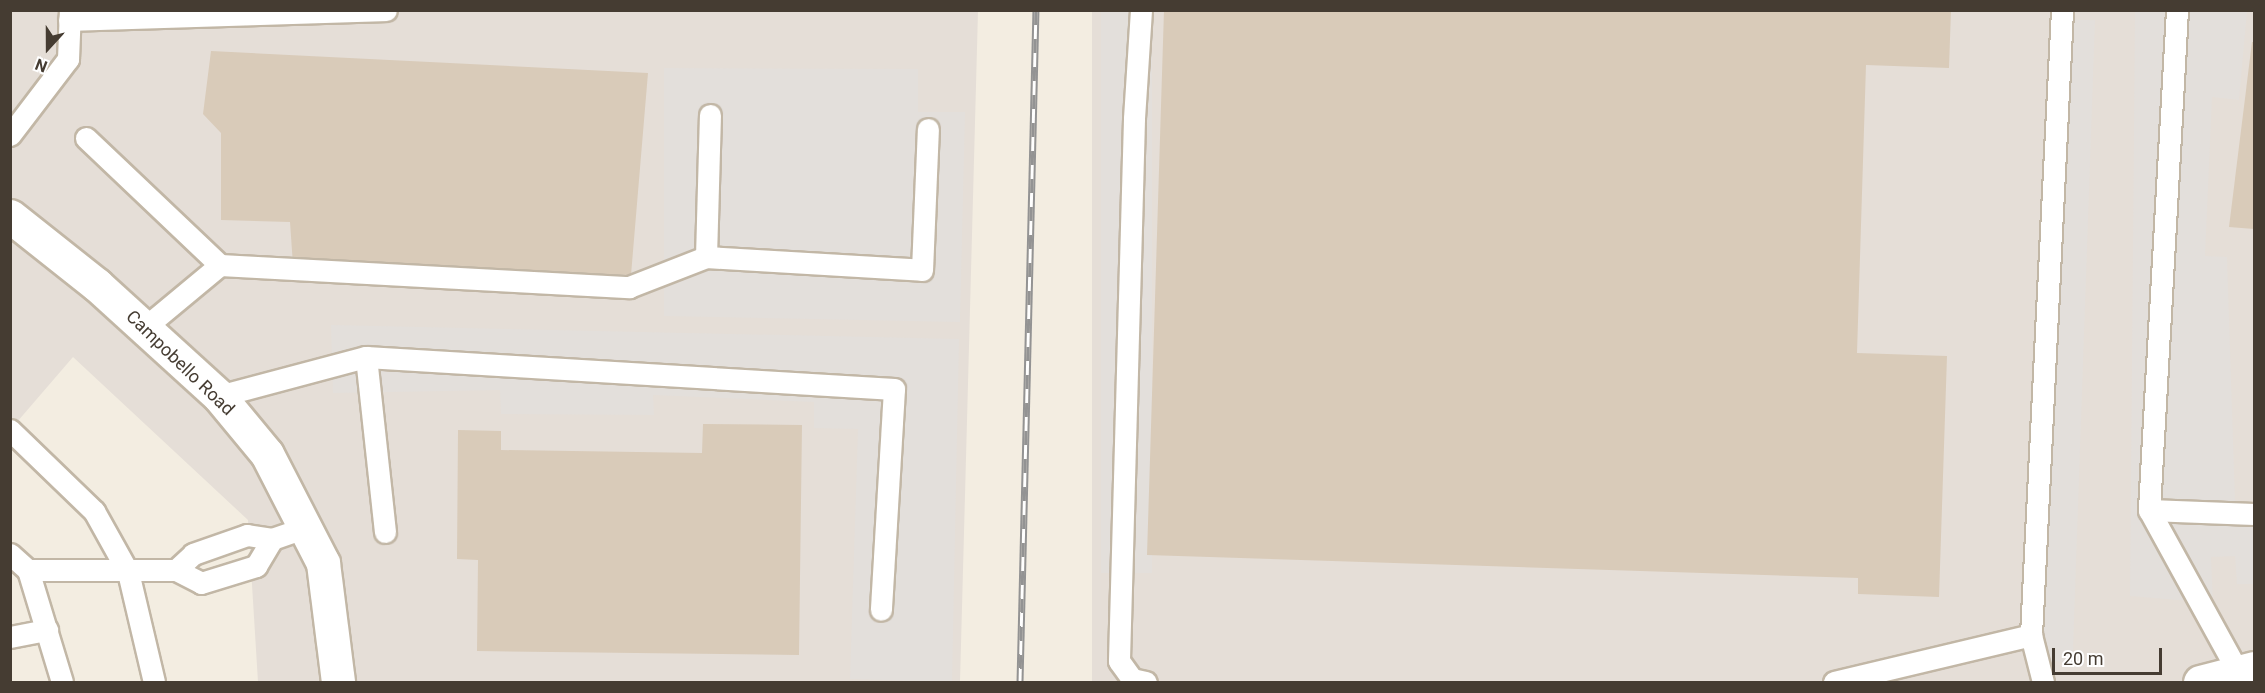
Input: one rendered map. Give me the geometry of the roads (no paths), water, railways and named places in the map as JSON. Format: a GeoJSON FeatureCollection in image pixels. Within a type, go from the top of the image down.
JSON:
{"type":"FeatureCollection","features":[{"type":"Feature","properties":{"kind":"street","name":"Campobello Road"},"geometry":{"type":"LineString","coordinates":[[10,216],[97,285],[219,396],[267,454],[323,563],[338,682]]}},
{"type":"Feature","properties":{"kind":"street"},"geometry":{"type":"LineString","coordinates":[[2200,682],[2244,674]]}},
{"type":"Feature","properties":{"kind":"lane"},"geometry":{"type":"LineString","coordinates":[[10,135],[68,59],[70,15],[386,10]]}},
{"type":"Feature","properties":{"kind":"lane"},"geometry":{"type":"LineString","coordinates":[[1141,10],[1134,119],[1119,661],[1132,679],[1146,682]]}},
{"type":"Feature","properties":{"kind":"lane"},"geometry":{"type":"LineString","coordinates":[[2043,682],[2031,635],[2062,10]]}},
{"type":"Feature","properties":{"kind":"lane"},"geometry":{"type":"LineString","coordinates":[[2176,10],[2149,510],[2244,674]]}},
{"type":"Feature","properties":{"kind":"lane"},"geometry":{"type":"LineString","coordinates":[[706,257],[710,115]]}},
{"type":"Feature","properties":{"kind":"lane"},"geometry":{"type":"LineString","coordinates":[[86,138],[220,266],[629,287],[706,257],[922,270],[928,129]]}},
{"type":"Feature","properties":{"kind":"lane"},"geometry":{"type":"LineString","coordinates":[[144,328],[220,266]]}},
{"type":"Feature","properties":{"kind":"lane"},"geometry":{"type":"LineString","coordinates":[[219,396],[366,357],[894,389],[881,610]]}},
{"type":"Feature","properties":{"kind":"lane"},"geometry":{"type":"LineString","coordinates":[[366,357],[385,532]]}},
{"type":"Feature","properties":{"kind":"lane"},"geometry":{"type":"LineString","coordinates":[[10,430],[94,511],[128,572],[153,682]]}},
{"type":"Feature","properties":{"kind":"lane"},"geometry":{"type":"LineString","coordinates":[[2149,510],[2254,514]]}},
{"type":"Feature","properties":{"kind":"lane"},"geometry":{"type":"LineString","coordinates":[[176,570],[192,554],[247,535],[272,539],[304,528]]}},
{"type":"Feature","properties":{"kind":"lane"},"geometry":{"type":"LineString","coordinates":[[28,570],[128,572],[176,570],[201,583],[256,566],[272,539]]}},
{"type":"Feature","properties":{"kind":"lane"},"geometry":{"type":"LineString","coordinates":[[10,555],[28,570],[62,682]]}},
{"type":"Feature","properties":{"kind":"lane"},"geometry":{"type":"LineString","coordinates":[[10,637],[47,630]]}},
{"type":"Feature","properties":{"kind":"lane"},"geometry":{"type":"LineString","coordinates":[[1834,682],[2031,635]]}},
{"type":"Feature","properties":{"kind":"railway"},"geometry":{"type":"LineString","coordinates":[[1020,682],[1036,10]]}}]}
